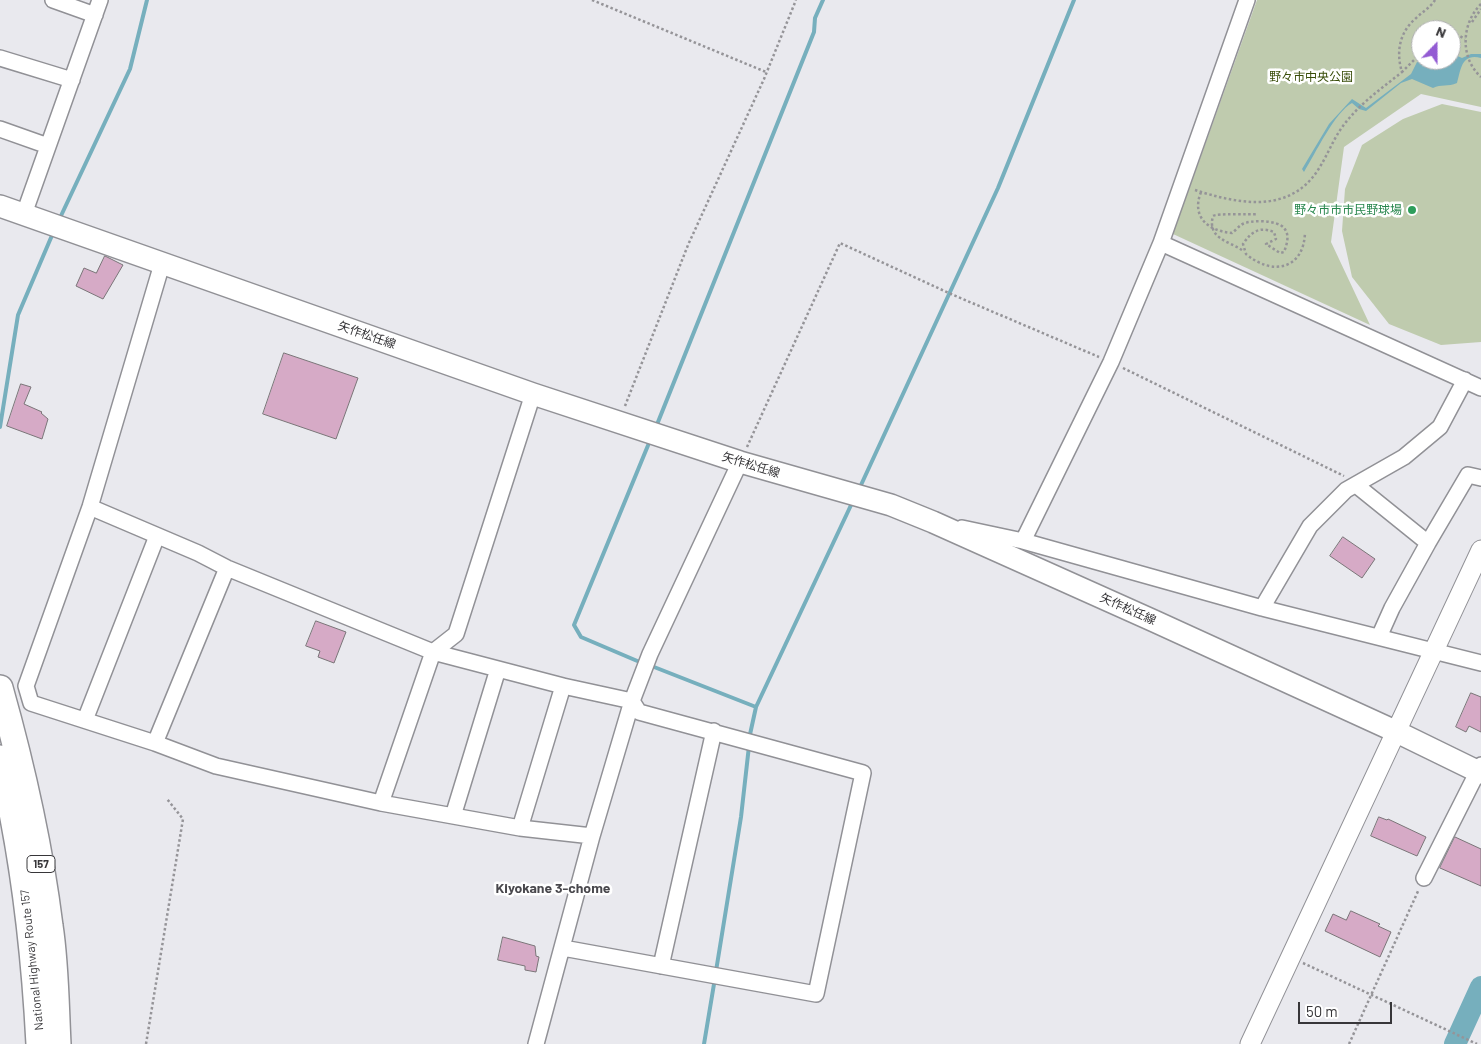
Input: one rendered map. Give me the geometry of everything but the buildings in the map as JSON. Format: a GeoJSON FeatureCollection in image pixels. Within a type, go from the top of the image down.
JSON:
{"type":"FeatureCollection","features":[{"type":"Feature","properties":{"kind":"highway","name":"National Highway Route 157"},"geometry":{"type":"LineString","coordinates":[[0,688],[15,741],[40,858],[51,928],[58,1044]]}},
{"type":"Feature","properties":{"kind":"highway","name":"National Highway Route 157"},"geometry":{"type":"LineString","coordinates":[[0,758],[11,805],[27,899],[40,1044]]}},
{"type":"Feature","properties":{"kind":"main road","name":"矢作松任線"},"geometry":{"type":"LineString","coordinates":[[0,206],[533,394],[740,462],[891,505],[933,522],[1480,770]]}},
{"type":"Feature","properties":{"kind":"street"},"geometry":{"type":"LineString","coordinates":[[53,0],[95,15]]}},
{"type":"Feature","properties":{"kind":"street"},"geometry":{"type":"LineString","coordinates":[[24,214],[100,0]]}},
{"type":"Feature","properties":{"kind":"street"},"geometry":{"type":"LineString","coordinates":[[1023,541],[1110,362],[1162,243],[1247,0]]}},
{"type":"Feature","properties":{"kind":"street"},"geometry":{"type":"LineString","coordinates":[[0,58],[72,80]]}},
{"type":"Feature","properties":{"kind":"street"},"geometry":{"type":"LineString","coordinates":[[0,130],[48,146]]}},
{"type":"Feature","properties":{"kind":"street"},"geometry":{"type":"LineString","coordinates":[[1162,243],[1481,388]]}},
{"type":"Feature","properties":{"kind":"street"},"geometry":{"type":"LineString","coordinates":[[162,264],[90,507],[26,686],[31,703],[155,743],[216,766],[454,816],[520,828],[592,836]]}},
{"type":"Feature","properties":{"kind":"street"},"geometry":{"type":"LineString","coordinates":[[1262,608],[1310,526],[1346,490],[1404,457],[1440,427],[1465,380]]}},
{"type":"Feature","properties":{"kind":"street"},"geometry":{"type":"LineString","coordinates":[[381,802],[433,652],[456,634],[533,394]]}},
{"type":"Feature","properties":{"kind":"street"},"geometry":{"type":"LineString","coordinates":[[536,1044],[592,836],[634,694],[740,462]]}},
{"type":"Feature","properties":{"kind":"street"},"geometry":{"type":"LineString","coordinates":[[1379,637],[1392,608],[1468,475],[1481,478]]}},
{"type":"Feature","properties":{"kind":"street"},"geometry":{"type":"LineString","coordinates":[[1356,484],[1428,543]]}},
{"type":"Feature","properties":{"kind":"street"},"geometry":{"type":"LineString","coordinates":[[90,507],[227,568],[433,652],[563,686],[634,694]]}},
{"type":"Feature","properties":{"kind":"street"},"geometry":{"type":"LineString","coordinates":[[933,522],[1023,541],[1262,608],[1481,663]]}},
{"type":"Feature","properties":{"kind":"street"},"geometry":{"type":"LineString","coordinates":[[84,720],[157,536]]}},
{"type":"Feature","properties":{"kind":"street"},"geometry":{"type":"LineString","coordinates":[[1250,1044],[1481,550]]}},
{"type":"Feature","properties":{"kind":"street"},"geometry":{"type":"LineString","coordinates":[[155,743],[227,568]]}},
{"type":"Feature","properties":{"kind":"street"},"geometry":{"type":"LineString","coordinates":[[454,816],[498,669]]}},
{"type":"Feature","properties":{"kind":"street"},"geometry":{"type":"LineString","coordinates":[[520,828],[563,686]]}},
{"type":"Feature","properties":{"kind":"street"},"geometry":{"type":"LineString","coordinates":[[562,948],[816,994],[863,773],[639,712],[634,694]]}},
{"type":"Feature","properties":{"kind":"street"},"geometry":{"type":"LineString","coordinates":[[661,966],[714,731]]}},
{"type":"Feature","properties":{"kind":"street"},"geometry":{"type":"LineString","coordinates":[[1424,878],[1480,770]]}},
{"type":"Feature","properties":{"kind":"path"},"geometry":{"type":"LineString","coordinates":[[592,0],[766,72]]}},
{"type":"Feature","properties":{"kind":"path"},"geometry":{"type":"LineString","coordinates":[[619,422],[688,245],[766,72],[796,0]]}},
{"type":"Feature","properties":{"kind":"path"},"geometry":{"type":"LineString","coordinates":[[1402,72],[1397,54],[1408,26],[1435,0]]}},
{"type":"Feature","properties":{"kind":"path"},"geometry":{"type":"LineString","coordinates":[[1481,4],[1467,28],[1466,39],[1466,54],[1481,77]]}},
{"type":"Feature","properties":{"kind":"path"},"geometry":{"type":"LineString","coordinates":[[1466,54],[1467,28],[1481,9]]}},
{"type":"Feature","properties":{"kind":"path"},"geometry":{"type":"LineString","coordinates":[[1461,36],[1466,39]]}},
{"type":"Feature","properties":{"kind":"path"},"geometry":{"type":"LineString","coordinates":[[1195,190],[1222,199],[1248,203],[1265,202],[1292,193],[1312,179],[1342,127],[1356,109],[1411,63]]}},
{"type":"Feature","properties":{"kind":"path"},"geometry":{"type":"LineString","coordinates":[[1201,192],[1197,203],[1197,210],[1205,223],[1232,233],[1242,224],[1259,222],[1278,224],[1284,228],[1287,243],[1284,252],[1280,253],[1266,244],[1276,240],[1274,232],[1259,230],[1252,232],[1243,244],[1244,251]]}},
{"type":"Feature","properties":{"kind":"path"},"geometry":{"type":"LineString","coordinates":[[1258,214],[1233,216],[1217,213],[1213,216],[1212,226],[1218,238],[1244,251],[1252,259],[1275,267],[1292,264],[1299,258],[1304,249],[1305,232]]}},
{"type":"Feature","properties":{"kind":"path"},"geometry":{"type":"LineString","coordinates":[[740,462],[840,243],[951,294],[1110,362],[1336,470],[1356,484]]}},
{"type":"Feature","properties":{"kind":"path"},"geometry":{"type":"LineString","coordinates":[[146,1044],[183,819],[167,799]]}},
{"type":"Feature","properties":{"kind":"path"},"geometry":{"type":"LineString","coordinates":[[1349,1044],[1424,878]]}},
{"type":"Feature","properties":{"kind":"path"},"geometry":{"type":"LineString","coordinates":[[1290,957],[1477,1044]]}},
{"type":"Feature","properties":{"kind":"green space","name":"野々市中央公園"},"geometry":{"type":"Polygon","coordinates":[[[1257,0],[1481,0],[1481,107],[1421,94],[1344,147],[1331,242],[1370,325],[1173,234],[1257,0]]]}},
{"type":"Feature","properties":{"kind":"green space","name":"野々市市市民野球場"},"geometry":{"type":"Polygon","coordinates":[[[1442,104],[1481,112],[1481,342],[1441,345],[1389,324],[1352,277],[1342,231],[1345,189],[1362,145],[1403,119],[1442,104]]]}},
{"type":"Feature","properties":{"kind":"water"},"geometry":{"type":"Polygon","coordinates":[[[1471,54],[1481,54],[1481,58],[1469,58],[1461,68],[1461,58],[1471,54]]]}},
{"type":"Feature","properties":{"kind":"water"},"geometry":{"type":"Polygon","coordinates":[[[1413,70],[1460,70],[1457,83],[1454,84],[1433,88],[1412,79],[1401,83],[1366,111],[1359,109],[1352,103],[1332,124],[1304,172],[1302,169],[1329,124],[1352,99],[1366,108],[1411,74],[1413,70]]]}},
{"type":"Feature","properties":{"kind":"waterway"},"geometry":{"type":"LineString","coordinates":[[59,220],[130,69],[147,0]]}},
{"type":"Feature","properties":{"kind":"waterway"},"geometry":{"type":"LineString","coordinates":[[656,427],[814,32],[815,18],[823,0]]}},
{"type":"Feature","properties":{"kind":"waterway"},"geometry":{"type":"LineString","coordinates":[[861,485],[998,188],[1074,0]]}},
{"type":"Feature","properties":{"kind":"waterway"},"geometry":{"type":"LineString","coordinates":[[0,427],[18,315],[53,233]]}},
{"type":"Feature","properties":{"kind":"waterway"},"geometry":{"type":"LineString","coordinates":[[642,663],[581,637],[574,625],[649,443]]}},
{"type":"Feature","properties":{"kind":"waterway"},"geometry":{"type":"LineString","coordinates":[[749,739],[756,707],[852,503]]}},
{"type":"Feature","properties":{"kind":"waterway"},"geometry":{"type":"LineString","coordinates":[[649,665],[756,707]]}},
{"type":"Feature","properties":{"kind":"waterway"},"geometry":{"type":"LineString","coordinates":[[716,971],[741,817],[749,746]]}},
{"type":"Feature","properties":{"kind":"waterway"},"geometry":{"type":"LineString","coordinates":[[704,1044],[715,978]]}},
{"type":"Feature","properties":{"kind":"waterway"},"geometry":{"type":"LineString","coordinates":[[1455,1044],[1481,987]]}},
{"type":"Feature","properties":{"kind":"place","name":"野々市市市民野球場"},"geometry":{"type":"Point","coordinates":[1412,210]}},
{"type":"Feature","properties":{"kind":"district","name":"Kiyokane 3-chome"},"geometry":{"type":"Point","coordinates":[553,888]}}]}
